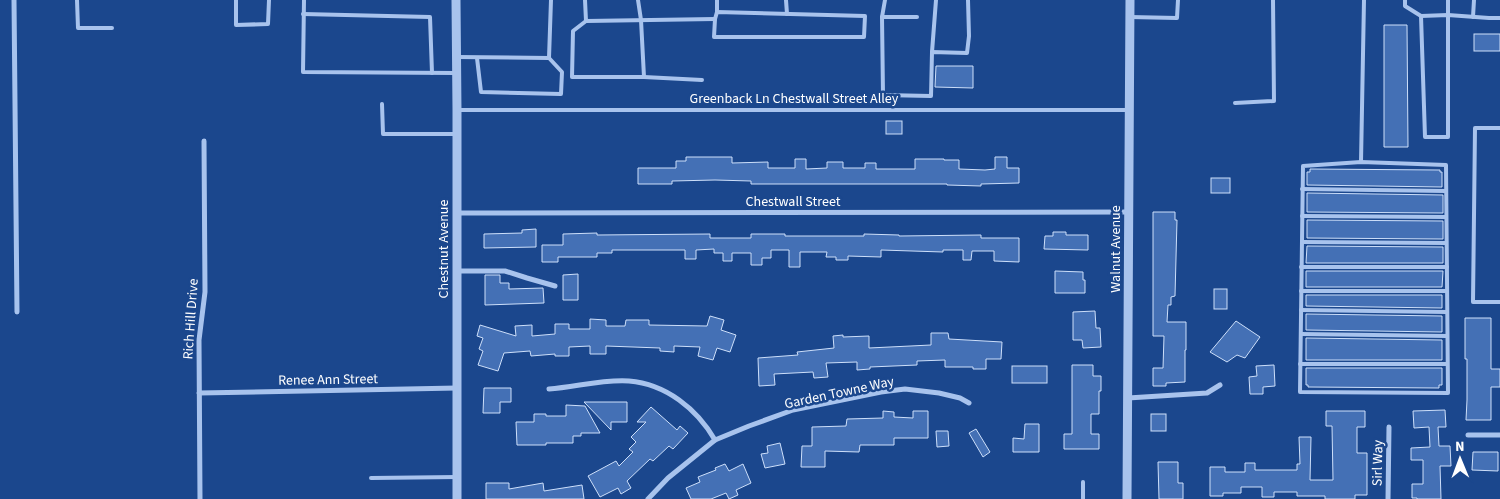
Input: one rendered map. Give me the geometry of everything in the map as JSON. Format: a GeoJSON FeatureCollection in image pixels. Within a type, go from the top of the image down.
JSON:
{"type":"FeatureCollection","features":[{"type":"Feature","properties":{"kind":"street"},"geometry":{"type":"LineString","coordinates":[[14,0],[17,312]]}},
{"type":"Feature","properties":{"kind":"street","name":"Chestnut Avenue"},"geometry":{"type":"LineString","coordinates":[[456,0],[457,499]]}},
{"type":"Feature","properties":{"kind":"street","name":"Walnut Avenue"},"geometry":{"type":"LineString","coordinates":[[1126,499],[1130,0]]}},
{"type":"Feature","properties":{"kind":"street","name":"Rich Hill Drive"},"geometry":{"type":"LineString","coordinates":[[200,499],[198,340],[205,292],[204,141]]}},
{"type":"Feature","properties":{"kind":"street","name":"Chestwall Street"},"geometry":{"type":"LineString","coordinates":[[457,213],[1129,212]]}},
{"type":"Feature","properties":{"kind":"street"},"geometry":{"type":"LineString","coordinates":[[457,271],[505,271],[555,286]]}},
{"type":"Feature","properties":{"kind":"street"},"geometry":{"type":"LineString","coordinates":[[549,389],[608,381],[628,381],[649,385],[669,393],[694,412],[714,440]]}},
{"type":"Feature","properties":{"kind":"street"},"geometry":{"type":"LineString","coordinates":[[1128,398],[1207,393],[1220,386]]}},
{"type":"Feature","properties":{"kind":"street","name":"Renee Ann Street"},"geometry":{"type":"LineString","coordinates":[[199,393],[457,388]]}},
{"type":"Feature","properties":{"kind":"street","name":"Garden Towne Way"},"geometry":{"type":"LineString","coordinates":[[648,499],[668,478],[714,440],[793,410],[905,389],[960,398],[970,403]]}},
{"type":"Feature","properties":{"kind":"street","name":"Sirl Way"},"geometry":{"type":"LineString","coordinates":[[1388,499],[1389,427]]}},
{"type":"Feature","properties":{"kind":"street"},"geometry":{"type":"LineString","coordinates":[[1468,435],[1500,435]]}},
{"type":"Feature","properties":{"kind":"lane"},"geometry":{"type":"LineString","coordinates":[[77,0],[78,28],[112,28]]}},
{"type":"Feature","properties":{"kind":"lane"},"geometry":{"type":"LineString","coordinates":[[236,0],[236,25],[268,24],[269,0]]}},
{"type":"Feature","properties":{"kind":"lane"},"geometry":{"type":"LineString","coordinates":[[304,0],[303,72],[457,72]]}},
{"type":"Feature","properties":{"kind":"lane"},"geometry":{"type":"LineString","coordinates":[[477,58],[481,92],[561,94],[562,72],[550,58],[551,0]]}},
{"type":"Feature","properties":{"kind":"lane"},"geometry":{"type":"LineString","coordinates":[[586,0],[586,21]]}},
{"type":"Feature","properties":{"kind":"lane"},"geometry":{"type":"LineString","coordinates":[[638,0],[644,77]]}},
{"type":"Feature","properties":{"kind":"lane"},"geometry":{"type":"LineString","coordinates":[[717,0],[714,36],[864,37],[865,16],[717,12]]}},
{"type":"Feature","properties":{"kind":"lane"},"geometry":{"type":"LineString","coordinates":[[786,0],[787,14]]}},
{"type":"Feature","properties":{"kind":"lane"},"geometry":{"type":"LineString","coordinates":[[885,0],[882,16],[883,95],[931,96],[936,0]]}},
{"type":"Feature","properties":{"kind":"lane"},"geometry":{"type":"LineString","coordinates":[[932,52],[966,53],[968,0]]}},
{"type":"Feature","properties":{"kind":"lane"},"geometry":{"type":"LineString","coordinates":[[1130,17],[1177,18],[1178,0]]}},
{"type":"Feature","properties":{"kind":"lane"},"geometry":{"type":"LineString","coordinates":[[1235,103],[1274,101],[1273,0]]}},
{"type":"Feature","properties":{"kind":"lane"},"geometry":{"type":"LineString","coordinates":[[1362,162],[1364,0]]}},
{"type":"Feature","properties":{"kind":"lane"},"geometry":{"type":"LineString","coordinates":[[1405,0],[1405,6],[1421,16],[1448,15],[1500,18]]}},
{"type":"Feature","properties":{"kind":"lane"},"geometry":{"type":"LineString","coordinates":[[1421,16],[1425,137],[1448,138],[1448,0]]}},
{"type":"Feature","properties":{"kind":"lane"},"geometry":{"type":"LineString","coordinates":[[1473,17],[1474,0]]}},
{"type":"Feature","properties":{"kind":"lane"},"geometry":{"type":"LineString","coordinates":[[303,14],[430,17],[432,73]]}},
{"type":"Feature","properties":{"kind":"lane"},"geometry":{"type":"LineString","coordinates":[[882,16],[917,17]]}},
{"type":"Feature","properties":{"kind":"lane"},"geometry":{"type":"LineString","coordinates":[[702,80],[644,77],[572,77],[573,31],[586,21],[715,19]]}},
{"type":"Feature","properties":{"kind":"lane"},"geometry":{"type":"LineString","coordinates":[[457,58],[550,58]]}},
{"type":"Feature","properties":{"kind":"lane"},"geometry":{"type":"LineString","coordinates":[[382,104],[383,134],[457,134]]}},
{"type":"Feature","properties":{"kind":"lane","name":"Greenback Ln Chestwall Street Alley"},"geometry":{"type":"LineString","coordinates":[[457,110],[1130,110]]}},
{"type":"Feature","properties":{"kind":"lane"},"geometry":{"type":"LineString","coordinates":[[1500,128],[1475,128],[1473,302],[1500,302]]}},
{"type":"Feature","properties":{"kind":"lane"},"geometry":{"type":"LineString","coordinates":[[1362,162],[1446,165],[1448,393],[1300,392],[1302,189],[1303,166],[1362,162]]}},
{"type":"Feature","properties":{"kind":"lane"},"geometry":{"type":"LineString","coordinates":[[1302,189],[1446,191]]}},
{"type":"Feature","properties":{"kind":"lane"},"geometry":{"type":"LineString","coordinates":[[1302,216],[1446,217]]}},
{"type":"Feature","properties":{"kind":"lane"},"geometry":{"type":"LineString","coordinates":[[1302,242],[1446,243]]}},
{"type":"Feature","properties":{"kind":"lane"},"geometry":{"type":"LineString","coordinates":[[1302,267],[1447,267]]}},
{"type":"Feature","properties":{"kind":"lane"},"geometry":{"type":"LineString","coordinates":[[1301,291],[1447,291]]}},
{"type":"Feature","properties":{"kind":"lane"},"geometry":{"type":"LineString","coordinates":[[1301,310],[1447,312]]}},
{"type":"Feature","properties":{"kind":"lane"},"geometry":{"type":"LineString","coordinates":[[1301,334],[1447,336]]}},
{"type":"Feature","properties":{"kind":"lane"},"geometry":{"type":"LineString","coordinates":[[1300,364],[1448,364]]}},
{"type":"Feature","properties":{"kind":"lane"},"geometry":{"type":"LineString","coordinates":[[371,478],[457,477]]}},
{"type":"Feature","properties":{"kind":"lane"},"geometry":{"type":"LineString","coordinates":[[1083,482],[1083,499]]}},
{"type":"Feature","properties":{"kind":"building"},"geometry":{"type":"Polygon","coordinates":[[[1384,25],[1407,25],[1408,147],[1384,147],[1384,25]]]}},
{"type":"Feature","properties":{"kind":"building"},"geometry":{"type":"Polygon","coordinates":[[[1474,34],[1500,34],[1500,51],[1474,51],[1474,34]]]}},
{"type":"Feature","properties":{"kind":"building"},"geometry":{"type":"Polygon","coordinates":[[[936,66],[973,66],[973,88],[935,87],[936,66]]]}},
{"type":"Feature","properties":{"kind":"building"},"geometry":{"type":"Polygon","coordinates":[[[886,121],[902,121],[902,134],[886,134],[886,121]]]}},
{"type":"Feature","properties":{"kind":"building"},"geometry":{"type":"Polygon","coordinates":[[[686,157],[732,157],[732,163],[768,162],[768,168],[795,168],[795,159],[806,159],[806,169],[827,168],[827,162],[843,162],[843,168],[865,168],[865,163],[876,163],[876,169],[915,169],[915,159],[944,159],[959,160],[959,169],[985,170],[995,169],[995,157],[1007,157],[1007,168],[1019,168],[1019,183],[981,184],[981,186],[947,184],[751,184],[751,181],[715,180],[672,181],[672,184],[638,184],[638,168],[676,168],[676,161],[686,161],[686,157]]]}},
{"type":"Feature","properties":{"kind":"building"},"geometry":{"type":"Polygon","coordinates":[[[1310,169],[1440,170],[1442,172],[1442,187],[1307,185],[1307,172],[1310,172],[1310,169]]]}},
{"type":"Feature","properties":{"kind":"building"},"geometry":{"type":"Polygon","coordinates":[[[1211,178],[1230,178],[1230,193],[1211,193],[1211,178]]]}},
{"type":"Feature","properties":{"kind":"building"},"geometry":{"type":"Polygon","coordinates":[[[1307,193],[1443,195],[1443,213],[1307,212],[1307,193]]]}},
{"type":"Feature","properties":{"kind":"building"},"geometry":{"type":"Polygon","coordinates":[[[1153,212],[1175,212],[1175,220],[1177,220],[1175,296],[1171,297],[1171,305],[1168,305],[1167,322],[1186,322],[1185,382],[1166,383],[1166,386],[1153,386],[1153,368],[1163,368],[1164,336],[1153,336],[1153,212]]]}},
{"type":"Feature","properties":{"kind":"building"},"geometry":{"type":"Polygon","coordinates":[[[1307,220],[1443,221],[1443,239],[1307,238],[1307,220]]]}},
{"type":"Feature","properties":{"kind":"building"},"geometry":{"type":"Polygon","coordinates":[[[536,229],[536,247],[484,248],[484,234],[522,233],[522,230],[536,229]]]}},
{"type":"Feature","properties":{"kind":"building"},"geometry":{"type":"Polygon","coordinates":[[[1053,232],[1066,232],[1066,235],[1088,235],[1088,250],[1044,249],[1045,236],[1053,236],[1053,232]]]}},
{"type":"Feature","properties":{"kind":"building"},"geometry":{"type":"Polygon","coordinates":[[[597,233],[597,235],[710,234],[710,238],[751,238],[751,234],[785,234],[785,236],[864,236],[864,234],[899,236],[981,235],[981,238],[1019,238],[1019,262],[994,261],[994,251],[972,251],[971,260],[963,260],[963,250],[943,250],[943,252],[881,250],[881,257],[848,256],[848,260],[836,260],[836,257],[826,257],[827,252],[800,252],[800,267],[789,267],[789,250],[771,250],[771,258],[762,258],[762,265],[751,265],[751,253],[732,253],[732,261],[723,261],[723,253],[714,253],[714,249],[696,250],[696,259],[685,259],[685,250],[612,250],[612,253],[597,253],[597,257],[558,257],[558,262],[542,262],[542,245],[563,245],[563,234],[597,233]]]}},
{"type":"Feature","properties":{"kind":"building"},"geometry":{"type":"Polygon","coordinates":[[[1307,246],[1443,247],[1443,263],[1306,263],[1307,246]]]}},
{"type":"Feature","properties":{"kind":"building"},"geometry":{"type":"Polygon","coordinates":[[[1055,271],[1083,272],[1085,293],[1055,293],[1055,271]]]}},
{"type":"Feature","properties":{"kind":"building"},"geometry":{"type":"Polygon","coordinates":[[[1306,271],[1443,271],[1442,287],[1306,287],[1306,271]]]}},
{"type":"Feature","properties":{"kind":"building"},"geometry":{"type":"Polygon","coordinates":[[[578,274],[578,300],[563,300],[563,275],[578,274]]]}},
{"type":"Feature","properties":{"kind":"building"},"geometry":{"type":"Polygon","coordinates":[[[485,275],[500,275],[500,283],[509,283],[509,289],[543,288],[544,303],[485,305],[485,275]]]}},
{"type":"Feature","properties":{"kind":"building"},"geometry":{"type":"Polygon","coordinates":[[[1214,289],[1227,289],[1227,309],[1214,309],[1214,289]]]}},
{"type":"Feature","properties":{"kind":"building"},"geometry":{"type":"Polygon","coordinates":[[[1306,295],[1442,295],[1442,308],[1306,306],[1306,295]]]}},
{"type":"Feature","properties":{"kind":"building"},"geometry":{"type":"Polygon","coordinates":[[[1095,311],[1096,328],[1100,328],[1101,347],[1083,348],[1082,340],[1073,340],[1073,312],[1095,311]]]}},
{"type":"Feature","properties":{"kind":"building"},"geometry":{"type":"Polygon","coordinates":[[[1306,314],[1442,316],[1442,332],[1306,330],[1306,314]]]}},
{"type":"Feature","properties":{"kind":"building"},"geometry":{"type":"Polygon","coordinates":[[[710,316],[724,320],[721,330],[736,335],[730,352],[717,348],[713,360],[698,356],[700,347],[674,346],[674,352],[660,351],[660,348],[606,346],[606,354],[590,354],[590,346],[569,347],[569,356],[555,356],[555,354],[531,356],[530,351],[504,353],[498,371],[478,365],[483,351],[479,349],[483,338],[477,336],[480,325],[516,336],[515,326],[532,325],[532,336],[555,334],[555,324],[569,324],[569,329],[590,329],[590,319],[606,320],[606,326],[625,326],[626,320],[649,320],[649,325],[707,326],[710,316]]]}},
{"type":"Feature","properties":{"kind":"building"},"geometry":{"type":"Polygon","coordinates":[[[1465,318],[1491,318],[1491,369],[1500,369],[1500,387],[1491,387],[1491,420],[1466,420],[1467,359],[1465,359],[1465,318]]]}},
{"type":"Feature","properties":{"kind":"building"},"geometry":{"type":"Polygon","coordinates":[[[1236,321],[1260,337],[1245,358],[1237,355],[1227,362],[1210,352],[1236,321]]]}},
{"type":"Feature","properties":{"kind":"building"},"geometry":{"type":"Polygon","coordinates":[[[931,333],[948,333],[949,339],[1002,342],[1001,359],[986,359],[986,369],[945,367],[945,360],[917,361],[917,365],[870,367],[870,369],[857,370],[857,362],[826,363],[828,377],[814,378],[813,372],[774,374],[775,385],[759,386],[758,358],[798,355],[797,352],[834,348],[833,336],[843,335],[843,337],[869,336],[869,348],[931,345],[931,333]]]}},
{"type":"Feature","properties":{"kind":"building"},"geometry":{"type":"Polygon","coordinates":[[[1306,338],[1442,340],[1442,360],[1306,360],[1306,338]]]}},
{"type":"Feature","properties":{"kind":"building"},"geometry":{"type":"Polygon","coordinates":[[[1072,365],[1093,365],[1093,376],[1101,376],[1099,414],[1091,414],[1091,434],[1099,434],[1099,449],[1064,449],[1064,434],[1072,434],[1072,365]]]}},
{"type":"Feature","properties":{"kind":"building"},"geometry":{"type":"Polygon","coordinates":[[[1274,365],[1275,386],[1263,387],[1263,394],[1250,394],[1249,377],[1257,376],[1256,366],[1274,365]]]}},
{"type":"Feature","properties":{"kind":"building"},"geometry":{"type":"Polygon","coordinates":[[[1012,366],[1047,366],[1047,383],[1012,383],[1012,366]]]}},
{"type":"Feature","properties":{"kind":"building"},"geometry":{"type":"Polygon","coordinates":[[[1306,368],[1442,368],[1442,385],[1439,385],[1439,388],[1308,387],[1306,385],[1306,368]]]}},
{"type":"Feature","properties":{"kind":"building"},"geometry":{"type":"Polygon","coordinates":[[[484,388],[511,388],[511,402],[500,402],[500,413],[483,413],[484,388]]]}},
{"type":"Feature","properties":{"kind":"building"},"geometry":{"type":"Polygon","coordinates":[[[584,402],[627,402],[627,422],[611,422],[611,430],[584,402]]]}},
{"type":"Feature","properties":{"kind":"building"},"geometry":{"type":"Polygon","coordinates":[[[566,405],[585,406],[600,433],[581,433],[581,436],[573,436],[573,443],[517,445],[516,422],[534,422],[534,414],[566,416],[566,405]]]}},
{"type":"Feature","properties":{"kind":"building"},"geometry":{"type":"Polygon","coordinates":[[[651,407],[677,430],[680,426],[688,433],[673,449],[669,446],[653,461],[650,459],[627,481],[631,488],[621,494],[618,488],[600,497],[588,476],[616,461],[619,466],[633,452],[629,449],[636,442],[631,437],[646,422],[637,422],[651,407]]]}},
{"type":"Feature","properties":{"kind":"building"},"geometry":{"type":"Polygon","coordinates":[[[1445,410],[1446,427],[1438,427],[1439,446],[1450,446],[1451,466],[1440,466],[1441,499],[1412,498],[1412,484],[1423,484],[1423,460],[1411,460],[1411,448],[1430,447],[1429,427],[1414,428],[1413,411],[1445,410]]]}},
{"type":"Feature","properties":{"kind":"building"},"geometry":{"type":"Polygon","coordinates":[[[883,411],[894,412],[894,417],[913,418],[913,411],[928,411],[928,438],[894,438],[894,445],[860,445],[859,452],[825,451],[825,467],[801,467],[802,446],[812,446],[812,427],[846,426],[847,419],[883,418],[883,411]]]}},
{"type":"Feature","properties":{"kind":"building"},"geometry":{"type":"Polygon","coordinates":[[[1326,411],[1365,411],[1365,427],[1357,427],[1357,453],[1367,453],[1367,495],[1355,495],[1355,499],[1325,499],[1325,496],[1297,496],[1297,492],[1274,492],[1274,497],[1262,497],[1262,487],[1241,487],[1241,493],[1223,493],[1223,496],[1210,496],[1210,467],[1225,467],[1225,472],[1245,472],[1245,463],[1255,463],[1255,470],[1297,470],[1297,464],[1300,464],[1299,437],[1311,437],[1310,480],[1333,480],[1332,426],[1326,426],[1326,411]]]}},
{"type":"Feature","properties":{"kind":"building"},"geometry":{"type":"Polygon","coordinates":[[[1151,414],[1166,414],[1166,431],[1151,431],[1151,414]]]}},
{"type":"Feature","properties":{"kind":"building"},"geometry":{"type":"Polygon","coordinates":[[[1025,424],[1039,424],[1039,452],[1013,452],[1013,438],[1024,439],[1025,424]]]}},
{"type":"Feature","properties":{"kind":"building"},"geometry":{"type":"Polygon","coordinates":[[[976,429],[990,452],[983,457],[969,433],[976,429]]]}},
{"type":"Feature","properties":{"kind":"building"},"geometry":{"type":"Polygon","coordinates":[[[936,431],[948,431],[949,446],[937,447],[936,431]]]}},
{"type":"Feature","properties":{"kind":"building"},"geometry":{"type":"Polygon","coordinates":[[[780,443],[785,464],[765,468],[761,454],[768,453],[767,446],[780,443]]]}},
{"type":"Feature","properties":{"kind":"building"},"geometry":{"type":"Polygon","coordinates":[[[1473,452],[1498,452],[1498,471],[1472,470],[1473,452]]]}},
{"type":"Feature","properties":{"kind":"building"},"geometry":{"type":"Polygon","coordinates":[[[1158,462],[1178,462],[1178,483],[1183,483],[1183,499],[1159,499],[1158,462]]]}},
{"type":"Feature","properties":{"kind":"building"},"geometry":{"type":"Polygon","coordinates":[[[725,464],[729,471],[743,464],[751,483],[736,490],[738,495],[729,499],[726,493],[711,499],[691,499],[686,488],[700,482],[698,477],[716,470],[715,468],[725,464]]]}},
{"type":"Feature","properties":{"kind":"building"},"geometry":{"type":"Polygon","coordinates":[[[486,483],[509,483],[509,489],[543,483],[544,491],[582,485],[584,499],[486,499],[486,483]]]}}]}
